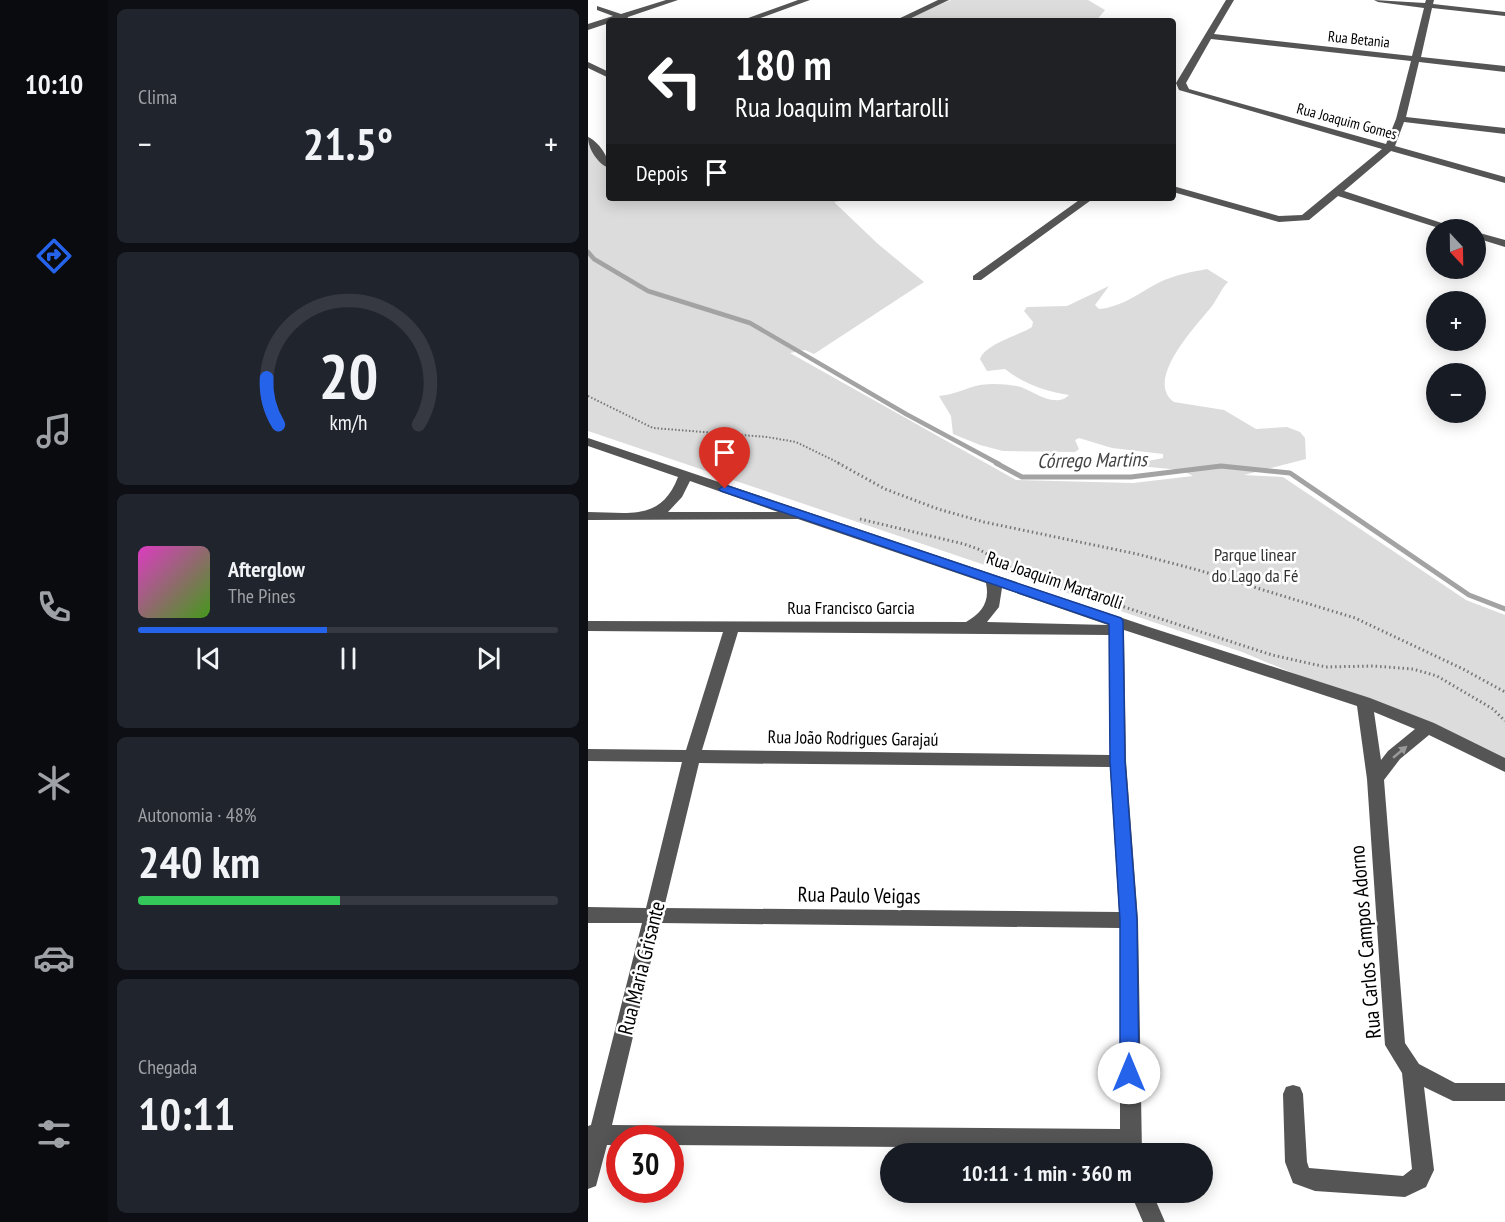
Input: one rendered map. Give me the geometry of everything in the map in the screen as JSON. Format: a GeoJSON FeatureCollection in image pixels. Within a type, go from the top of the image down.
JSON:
{"type":"FeatureCollection","features":[{"type":"Feature","properties":{"kind":"street"},"geometry":{"type":"LineString","coordinates":[[618,18],[674,0]]}},
{"type":"Feature","properties":{"kind":"street"},"geometry":{"type":"LineString","coordinates":[[753,18],[807,0]]}},
{"type":"Feature","properties":{"kind":"street"},"geometry":{"type":"LineString","coordinates":[[905,18],[945,0]]}},
{"type":"Feature","properties":{"kind":"street"},"geometry":{"type":"LineString","coordinates":[[1177,87],[1230,0]]}},
{"type":"Feature","properties":{"kind":"street"},"geometry":{"type":"LineString","coordinates":[[1378,0],[1430,3],[1505,14]]}},
{"type":"Feature","properties":{"kind":"street"},"geometry":{"type":"LineString","coordinates":[[1176,190],[1279,219],[1305,218],[1389,148],[1401,119],[1430,3]]}},
{"type":"Feature","properties":{"kind":"street"},"geometry":{"type":"LineString","coordinates":[[600,8],[621,17]]}},
{"type":"Feature","properties":{"kind":"street"},"geometry":{"type":"LineString","coordinates":[[588,27],[606,22]]}},
{"type":"Feature","properties":{"kind":"street","name":"Rua Betania"},"geometry":{"type":"LineString","coordinates":[[1209,36],[1505,69]]}},
{"type":"Feature","properties":{"kind":"street"},"geometry":{"type":"LineString","coordinates":[[588,65],[606,74]]}},
{"type":"Feature","properties":{"kind":"street","name":"Rua Joaquim Gomes"},"geometry":{"type":"LineString","coordinates":[[1177,87],[1192,94],[1505,180]]}},
{"type":"Feature","properties":{"kind":"street"},"geometry":{"type":"LineString","coordinates":[[1401,119],[1505,131]]}},
{"type":"Feature","properties":{"kind":"street"},"geometry":{"type":"LineString","coordinates":[[588,141],[593,144],[602,162],[606,164]]}},
{"type":"Feature","properties":{"kind":"street"},"geometry":{"type":"LineString","coordinates":[[1336,192],[1426,220]]}},
{"type":"Feature","properties":{"kind":"street"},"geometry":{"type":"LineString","coordinates":[[977,278],[1085,201]]}},
{"type":"Feature","properties":{"kind":"street"},"geometry":{"type":"LineString","coordinates":[[1486,238],[1505,244]]}},
{"type":"Feature","properties":{"kind":"street","name":"Rua Joaquim Martarolli"},"geometry":{"type":"LineString","coordinates":[[588,442],[992,579],[1115,626],[1364,702],[1473,748],[1505,766]]}},
{"type":"Feature","properties":{"kind":"street"},"geometry":{"type":"LineString","coordinates":[[652,516],[668,506],[680,491],[686,475]]}},
{"type":"Feature","properties":{"kind":"street"},"geometry":{"type":"LineString","coordinates":[[588,516],[805,516]]}},
{"type":"Feature","properties":{"kind":"street"},"geometry":{"type":"LineString","coordinates":[[968,627],[981,621],[988,613],[996,590],[992,579]]}},
{"type":"Feature","properties":{"kind":"street","name":"Rua Francisco Garcia"},"geometry":{"type":"LineString","coordinates":[[588,626],[1115,626]]}},
{"type":"Feature","properties":{"kind":"street"},"geometry":{"type":"LineString","coordinates":[[1115,626],[1118,761],[1129,920],[1131,1143]]}},
{"type":"Feature","properties":{"kind":"street","name":"Rua Maria Grisante"},"geometry":{"type":"LineString","coordinates":[[588,1179],[593,1136],[654,915],[692,756],[732,627]]}},
{"type":"Feature","properties":{"kind":"street","name":"Rua Carlos Campos Adorno"},"geometry":{"type":"LineString","coordinates":[[1364,702],[1375,779],[1395,1045],[1412,1071],[1453,1092],[1505,1092]]}},
{"type":"Feature","properties":{"kind":"street"},"geometry":{"type":"LineString","coordinates":[[1375,779],[1395,755],[1428,728]]}},
{"type":"Feature","properties":{"kind":"street","name":"Rua João Rodrigues Garajaú"},"geometry":{"type":"LineString","coordinates":[[588,755],[1118,761]]}},
{"type":"Feature","properties":{"kind":"street","name":"Rua Paulo Veigas"},"geometry":{"type":"LineString","coordinates":[[588,915],[1129,920]]}},
{"type":"Feature","properties":{"kind":"street"},"geometry":{"type":"LineString","coordinates":[[1293,1094],[1296,1162],[1301,1176],[1315,1181],[1405,1187],[1418,1180],[1423,1170],[1412,1071]]}},
{"type":"Feature","properties":{"kind":"street"},"geometry":{"type":"LineString","coordinates":[[593,1136],[970,1143]]}},
{"type":"Feature","properties":{"kind":"street"},"geometry":{"type":"LineString","coordinates":[[1146,1203],[1154,1222]]}},
{"type":"Feature","properties":{"kind":"path"},"geometry":{"type":"LineString","coordinates":[[588,396],[653,428],[683,432],[767,436],[796,442],[885,489],[938,508],[984,522],[1137,554],[1198,570],[1355,618],[1505,692]]}},
{"type":"Feature","properties":{"kind":"path"},"geometry":{"type":"LineString","coordinates":[[859,519],[964,544],[1032,577]]}},
{"type":"Feature","properties":{"kind":"path"},"geometry":{"type":"LineString","coordinates":[[1105,601],[1272,655],[1326,666],[1413,669],[1437,676],[1493,709],[1505,721]]}},
{"type":"Feature","properties":{"kind":"green space"},"geometry":{"type":"Polygon","coordinates":[[[951,0],[1088,0],[1105,10],[1098,18],[908,18],[951,0]]]}},
{"type":"Feature","properties":{"kind":"green space","name":"Parque linear do Lago da Fé"},"geometry":{"type":"Polygon","coordinates":[[[588,136],[606,155],[606,201],[839,201],[834,202],[878,244],[924,282],[814,354],[805,350],[790,353],[1016,480],[1133,483],[1193,476],[1181,470],[1128,465],[1163,458],[1163,454],[1112,448],[1079,438],[1075,440],[1079,449],[1075,452],[1003,451],[980,445],[953,434],[951,416],[939,396],[980,385],[1003,384],[1023,388],[1050,400],[1063,399],[1069,395],[1035,386],[1005,369],[987,371],[980,359],[988,349],[1032,327],[1033,322],[1024,311],[1027,307],[1067,306],[1109,286],[1095,305],[1099,309],[1108,308],[1166,280],[1207,269],[1228,282],[1176,352],[1165,380],[1166,392],[1174,402],[1224,410],[1256,429],[1287,427],[1300,432],[1305,438],[1306,459],[1244,475],[1283,477],[1466,600],[1505,615],[1505,761],[1242,652],[588,431],[588,136]]]}},
{"type":"Feature","properties":{"kind":"waterway","name":"Córrego Martins"},"geometry":{"type":"LineString","coordinates":[[588,252],[594,259],[648,291],[750,323],[906,414],[999,464]]}},
{"type":"Feature","properties":{"kind":"waterway","name":"Córrego Martins"},"geometry":{"type":"LineString","coordinates":[[996,463],[1022,477],[1131,477],[1221,466],[1290,473],[1469,595],[1505,609]]}},
{"type":"Feature","properties":{"kind":"route"},"geometry":{"type":"LineString","coordinates":[[725,489],[1116,621],[1114,630],[1118,761],[1129,920],[1129,1073]]}}]}
